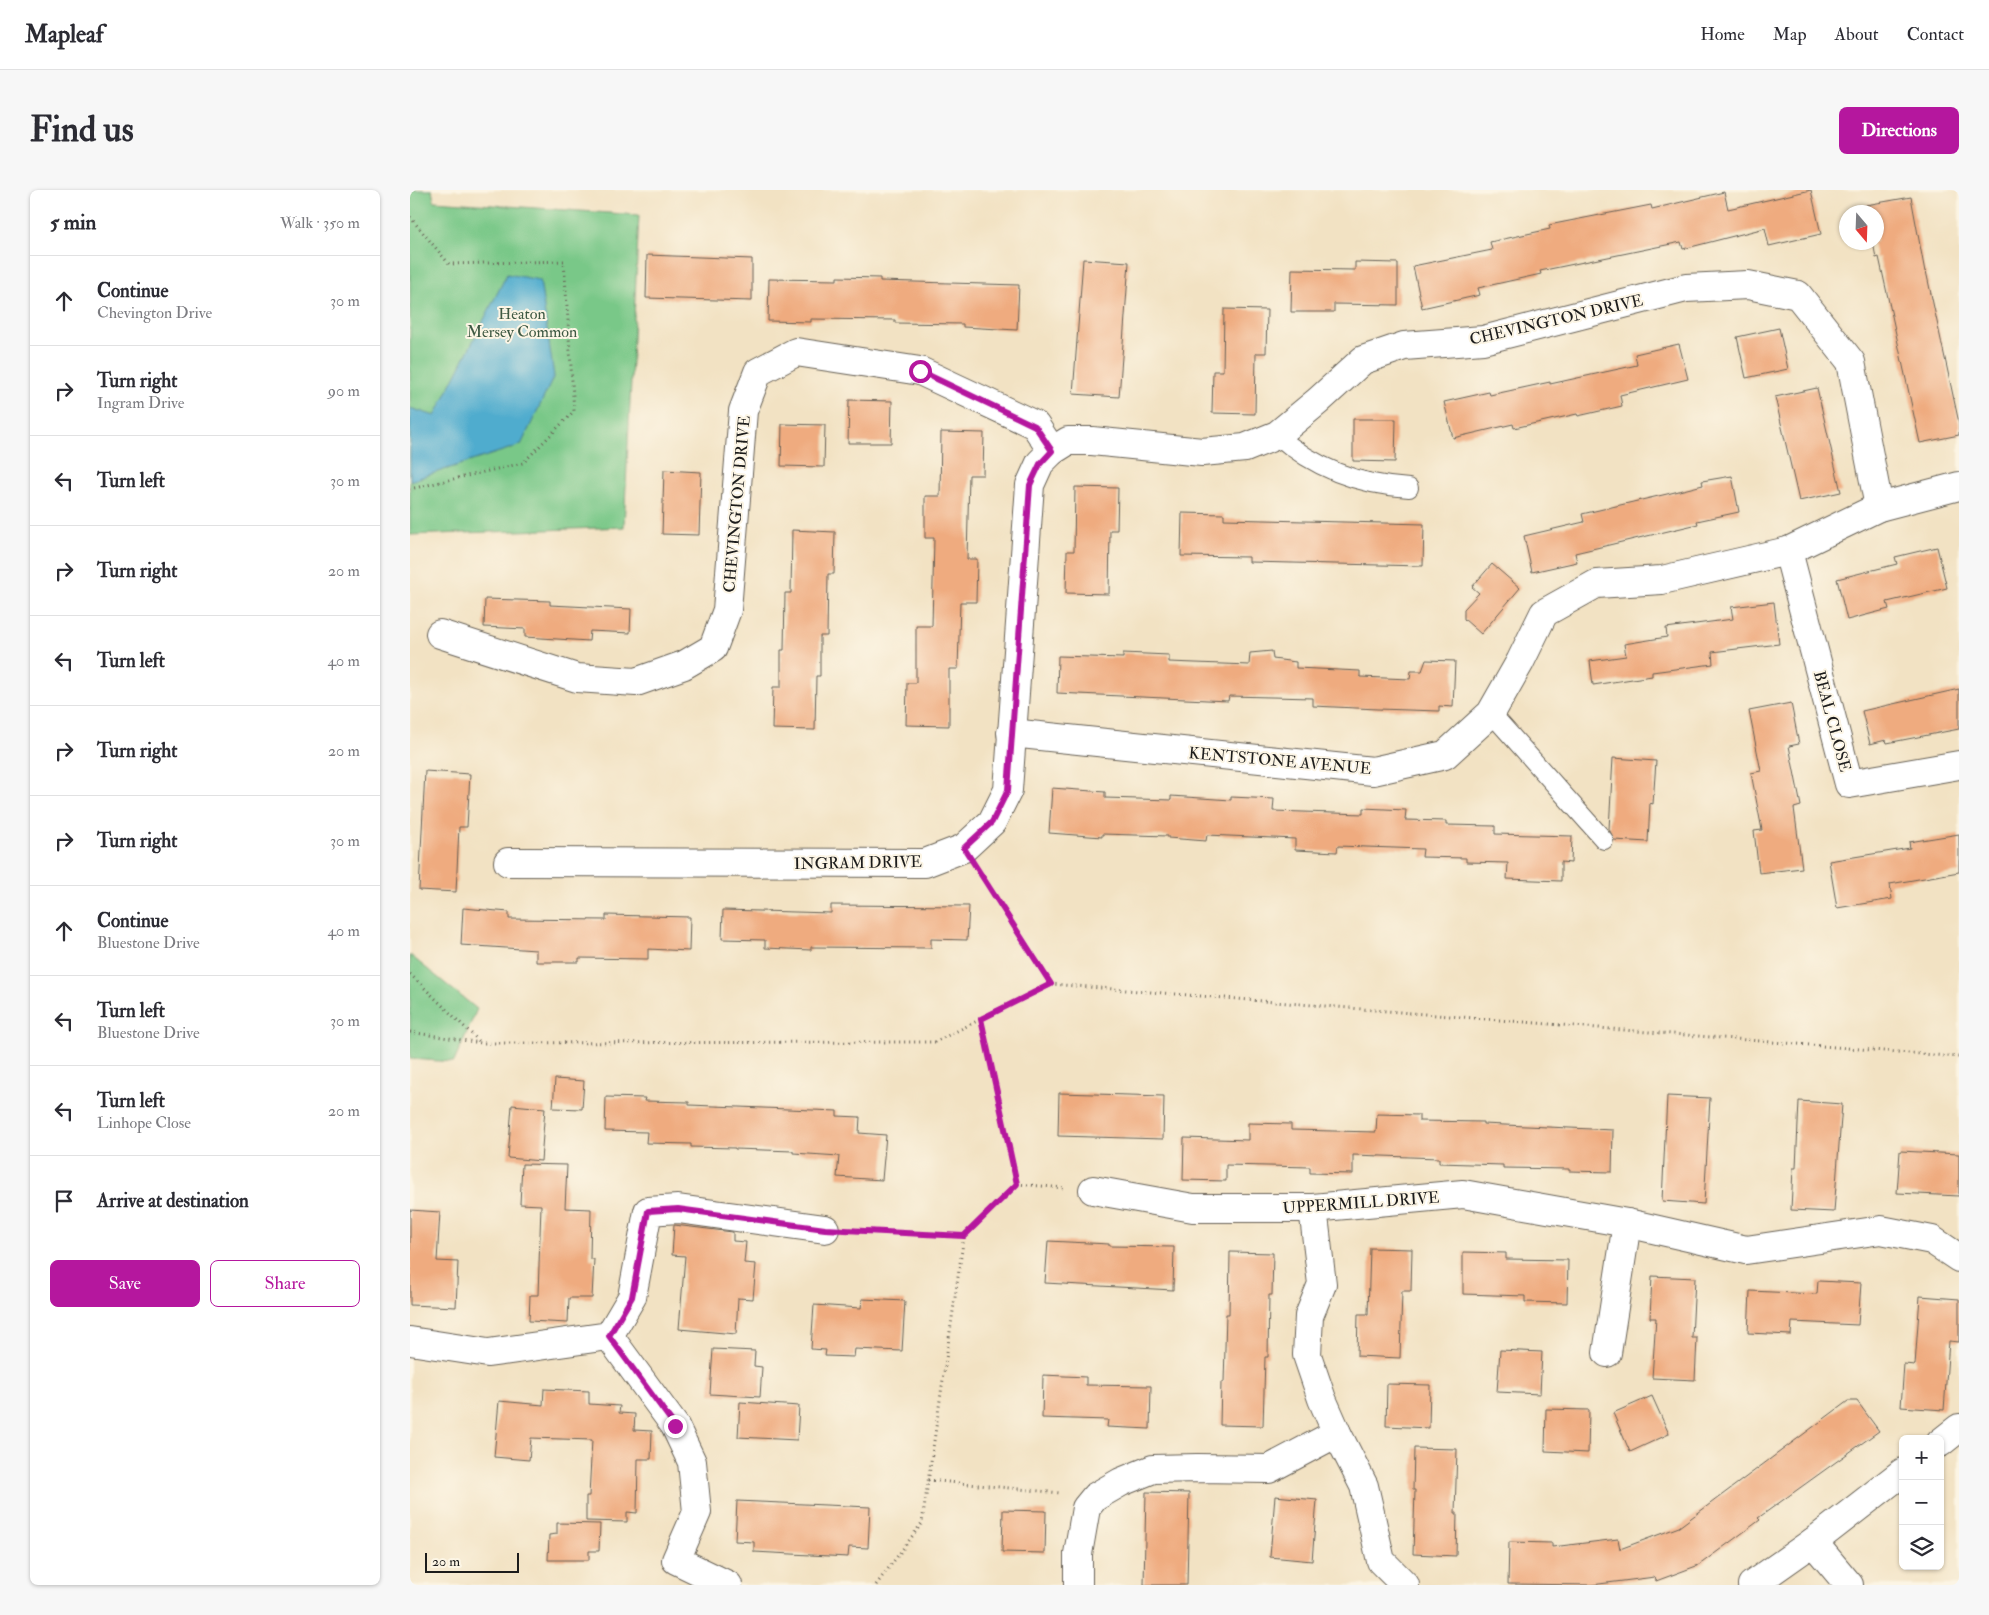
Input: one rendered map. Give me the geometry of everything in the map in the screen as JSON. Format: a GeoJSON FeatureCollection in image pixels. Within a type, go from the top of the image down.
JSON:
{"type":"FeatureCollection","features":[{"type":"Feature","properties":{"kind":"street","name":"CHEVINGTON DRIVE"},"geometry":{"type":"LineString","coordinates":[[440,634],[577,678],[636,682],[684,665],[714,648],[727,610],[743,411],[758,372],[796,352],[920,371],[1035,426],[1052,451],[1068,441],[1092,441],[1210,451],[1245,448],[1277,435],[1363,360],[1404,346],[1483,340],[1686,288],[1748,285],[1798,295],[1851,362],[1879,507]]}},
{"type":"Feature","properties":{"kind":"street","name":"INGRAM DRIVE"},"geometry":{"type":"LineString","coordinates":[[508,862],[924,863],[964,848],[992,822],[1008,790],[1030,485],[1040,464],[1052,451]]}},
{"type":"Feature","properties":{"kind":"street","name":"KENTSTONE AVENUE"},"geometry":{"type":"LineString","coordinates":[[1011,733],[1373,771],[1445,754],[1491,713],[1520,662],[1544,613],[1596,584],[1662,580],[1788,551],[1879,507],[1959,486]]}},
{"type":"Feature","properties":{"kind":"street","name":"BEAL CLOSE"},"geometry":{"type":"LineString","coordinates":[[1788,551],[1850,784],[1959,765]]}},
{"type":"Feature","properties":{"kind":"street","name":"UPPERMILL DRIVE"},"geometry":{"type":"LineString","coordinates":[[1093,1190],[1193,1208],[1313,1208],[1463,1194],[1627,1222],[1746,1250],[1881,1230],[1932,1240],[1959,1258]]}},
{"type":"Feature","properties":{"kind":"street"},"geometry":{"type":"LineString","coordinates":[[1313,1208],[1322,1284],[1309,1316],[1307,1355],[1322,1399],[1364,1486],[1381,1561],[1405,1585]]}},
{"type":"Feature","properties":{"kind":"street"},"geometry":{"type":"LineString","coordinates":[[609,1336],[632,1297],[648,1211],[678,1209],[825,1229]]}},
{"type":"Feature","properties":{"kind":"street"},"geometry":{"type":"LineString","coordinates":[[1607,1353],[1627,1222]]}},
{"type":"Feature","properties":{"kind":"street"},"geometry":{"type":"LineString","coordinates":[[410,1341],[488,1353],[609,1336]]}},
{"type":"Feature","properties":{"kind":"street"},"geometry":{"type":"LineString","coordinates":[[609,1336],[675,1426],[692,1462],[696,1512],[676,1560],[728,1585]]}},
{"type":"Feature","properties":{"kind":"street"},"geometry":{"type":"LineString","coordinates":[[1944,1440],[1959,1428]]}},
{"type":"Feature","properties":{"kind":"street"},"geometry":{"type":"LineString","coordinates":[[1078,1585],[1078,1554],[1086,1508],[1095,1497],[1122,1482],[1153,1470],[1197,1468],[1269,1469],[1337,1433]]}},
{"type":"Feature","properties":{"kind":"street"},"geometry":{"type":"LineString","coordinates":[[1752,1585],[1813,1542],[1899,1475]]}},
{"type":"Feature","properties":{"kind":"street"},"geometry":{"type":"LineString","coordinates":[[1813,1542],[1849,1585]]}},
{"type":"Feature","properties":{"kind":"lane"},"geometry":{"type":"LineString","coordinates":[[1277,435],[1294,450],[1337,472],[1364,482],[1387,487],[1409,488]]}},
{"type":"Feature","properties":{"kind":"lane"},"geometry":{"type":"LineString","coordinates":[[1491,713],[1604,840]]}},
{"type":"Feature","properties":{"kind":"path"},"geometry":{"type":"LineString","coordinates":[[410,217],[449,264],[564,261],[574,411],[523,463],[410,489]]}},
{"type":"Feature","properties":{"kind":"path"},"geometry":{"type":"LineString","coordinates":[[964,848],[1051,984]]}},
{"type":"Feature","properties":{"kind":"path"},"geometry":{"type":"LineString","coordinates":[[410,974],[481,1043]]}},
{"type":"Feature","properties":{"kind":"path"},"geometry":{"type":"LineString","coordinates":[[410,1032],[481,1043],[935,1042],[1051,984],[1959,1057]]}},
{"type":"Feature","properties":{"kind":"path"},"geometry":{"type":"LineString","coordinates":[[981,1019],[1017,1184]]}},
{"type":"Feature","properties":{"kind":"path"},"geometry":{"type":"LineString","coordinates":[[876,1585],[922,1523],[964,1236],[1017,1184],[1093,1190]]}},
{"type":"Feature","properties":{"kind":"path"},"geometry":{"type":"LineString","coordinates":[[825,1229],[964,1236]]}},
{"type":"Feature","properties":{"kind":"path"},"geometry":{"type":"LineString","coordinates":[[928,1480],[1095,1497]]}},
{"type":"Feature","properties":{"kind":"green space","name":"Heaton Mersey Common"},"geometry":{"type":"Polygon","coordinates":[[[410,190],[432,190],[434,201],[639,215],[624,527],[410,535],[410,190]]]}},
{"type":"Feature","properties":{"kind":"green space"},"geometry":{"type":"Polygon","coordinates":[[[410,955],[477,1009],[454,1062],[410,1059],[410,955]]]}},
{"type":"Feature","properties":{"kind":"water"},"geometry":{"type":"Polygon","coordinates":[[[507,274],[540,280],[554,376],[521,445],[410,481],[410,408],[435,416],[507,274]]]}},
{"type":"Feature","properties":{"kind":"building"},"geometry":{"type":"Polygon","coordinates":[[[1811,190],[1821,234],[1769,246],[1765,228],[1683,249],[1681,242],[1540,271],[1541,274],[1478,288],[1480,295],[1422,308],[1413,266],[1492,250],[1490,242],[1550,229],[1549,225],[1651,205],[1652,209],[1724,192],[1728,209],[1811,190]]]}},
{"type":"Feature","properties":{"kind":"building"},"geometry":{"type":"Polygon","coordinates":[[[1911,197],[1925,272],[1959,423],[1959,435],[1920,443],[1879,257],[1876,258],[1874,250],[1884,250],[1884,205],[1866,205],[1911,197]]]}},
{"type":"Feature","properties":{"kind":"building"},"geometry":{"type":"Polygon","coordinates":[[[647,255],[752,259],[752,301],[646,298],[647,255]]]}},
{"type":"Feature","properties":{"kind":"building"},"geometry":{"type":"Polygon","coordinates":[[[1083,259],[1129,262],[1119,397],[1073,394],[1083,259]]]}},
{"type":"Feature","properties":{"kind":"building"},"geometry":{"type":"Polygon","coordinates":[[[1355,262],[1398,263],[1398,305],[1334,304],[1334,312],[1291,312],[1292,269],[1355,270],[1355,262]]]}},
{"type":"Feature","properties":{"kind":"building"},"geometry":{"type":"Polygon","coordinates":[[[837,277],[880,278],[880,281],[1019,285],[1017,330],[963,327],[963,324],[895,323],[895,320],[811,319],[811,322],[768,321],[769,279],[837,280],[837,277]]]}},
{"type":"Feature","properties":{"kind":"building"},"geometry":{"type":"Polygon","coordinates":[[[1224,309],[1267,310],[1266,353],[1256,353],[1255,414],[1212,413],[1213,371],[1223,371],[1224,309]]]}},
{"type":"Feature","properties":{"kind":"building"},"geometry":{"type":"Polygon","coordinates":[[[1779,328],[1788,369],[1746,378],[1737,337],[1779,328]]]}},
{"type":"Feature","properties":{"kind":"building"},"geometry":{"type":"Polygon","coordinates":[[[1679,344],[1688,379],[1620,395],[1622,406],[1514,428],[1513,424],[1453,438],[1444,402],[1489,392],[1490,395],[1550,382],[1550,384],[1637,365],[1635,354],[1679,344]]]}},
{"type":"Feature","properties":{"kind":"building"},"geometry":{"type":"Polygon","coordinates":[[[1817,388],[1841,492],[1799,501],[1775,397],[1817,388]]]}},
{"type":"Feature","properties":{"kind":"building"},"geometry":{"type":"Polygon","coordinates":[[[849,400],[892,401],[891,443],[848,443],[849,400]]]}},
{"type":"Feature","properties":{"kind":"building"},"geometry":{"type":"Polygon","coordinates":[[[1353,419],[1396,419],[1395,462],[1353,461],[1353,419]]]}},
{"type":"Feature","properties":{"kind":"building"},"geometry":{"type":"Polygon","coordinates":[[[782,424],[825,425],[824,467],[781,466],[782,424]]]}},
{"type":"Feature","properties":{"kind":"building"},"geometry":{"type":"Polygon","coordinates":[[[941,432],[984,433],[983,475],[969,475],[967,559],[977,559],[976,602],[960,602],[958,669],[949,669],[949,726],[906,725],[907,683],[916,683],[916,626],[932,626],[934,538],[925,538],[925,496],[940,496],[941,432]]]}},
{"type":"Feature","properties":{"kind":"building"},"geometry":{"type":"Polygon","coordinates":[[[664,470],[701,472],[699,535],[662,534],[664,470]]]}},
{"type":"Feature","properties":{"kind":"building"},"geometry":{"type":"Polygon","coordinates":[[[1732,476],[1739,512],[1697,521],[1698,524],[1575,553],[1577,562],[1532,572],[1524,536],[1584,522],[1582,514],[1703,485],[1702,481],[1732,476]]]}},
{"type":"Feature","properties":{"kind":"building"},"geometry":{"type":"Polygon","coordinates":[[[1075,487],[1118,488],[1117,530],[1110,530],[1109,594],[1066,593],[1067,551],[1074,551],[1075,487]]]}},
{"type":"Feature","properties":{"kind":"building"},"geometry":{"type":"Polygon","coordinates":[[[1182,513],[1224,514],[1224,519],[1424,524],[1423,566],[1249,562],[1249,557],[1181,556],[1182,513]]]}},
{"type":"Feature","properties":{"kind":"building"},"geometry":{"type":"Polygon","coordinates":[[[792,530],[835,532],[834,574],[828,574],[827,636],[820,636],[820,676],[816,676],[815,730],[772,729],[773,687],[781,687],[781,650],[784,650],[785,593],[791,593],[792,530]]]}},
{"type":"Feature","properties":{"kind":"building"},"geometry":{"type":"Polygon","coordinates":[[[1937,547],[1947,588],[1887,602],[1889,609],[1847,620],[1837,579],[1897,564],[1895,557],[1937,547]]]}},
{"type":"Feature","properties":{"kind":"building"},"geometry":{"type":"Polygon","coordinates":[[[1492,564],[1520,588],[1481,634],[1464,619],[1464,609],[1479,593],[1472,587],[1492,564]]]}},
{"type":"Feature","properties":{"kind":"building"},"geometry":{"type":"Polygon","coordinates":[[[485,599],[550,601],[550,605],[631,609],[630,633],[590,631],[589,641],[525,637],[525,629],[484,627],[485,599]]]}},
{"type":"Feature","properties":{"kind":"building"},"geometry":{"type":"Polygon","coordinates":[[[1774,602],[1779,644],[1712,652],[1713,664],[1652,672],[1652,676],[1593,685],[1590,661],[1626,656],[1624,644],[1667,637],[1666,628],[1733,619],[1731,607],[1774,602]]]}},
{"type":"Feature","properties":{"kind":"building"},"geometry":{"type":"Polygon","coordinates":[[[1272,651],[1273,659],[1296,662],[1296,668],[1360,671],[1360,677],[1410,679],[1411,671],[1422,671],[1426,660],[1455,661],[1453,707],[1439,706],[1439,711],[1378,709],[1313,706],[1313,698],[1229,696],[1228,701],[1057,693],[1058,656],[1123,658],[1123,653],[1169,655],[1169,662],[1249,665],[1250,653],[1272,651]]]}},
{"type":"Feature","properties":{"kind":"building"},"geometry":{"type":"Polygon","coordinates":[[[1959,689],[1959,729],[1887,743],[1886,740],[1870,744],[1862,711],[1959,689]]]}},
{"type":"Feature","properties":{"kind":"building"},"geometry":{"type":"Polygon","coordinates":[[[1791,703],[1799,744],[1789,746],[1801,806],[1794,808],[1802,868],[1759,873],[1754,831],[1762,830],[1751,773],[1761,771],[1749,711],[1791,703]]]}},
{"type":"Feature","properties":{"kind":"building"},"geometry":{"type":"Polygon","coordinates":[[[1613,758],[1656,761],[1653,804],[1650,803],[1648,842],[1614,840],[1609,829],[1613,758]]]}},
{"type":"Feature","properties":{"kind":"building"},"geometry":{"type":"Polygon","coordinates":[[[425,771],[470,774],[467,827],[459,827],[456,892],[419,890],[425,771]]]}},
{"type":"Feature","properties":{"kind":"building"},"geometry":{"type":"Polygon","coordinates":[[[1052,788],[1105,792],[1105,798],[1171,800],[1171,796],[1231,800],[1231,797],[1274,799],[1273,811],[1363,814],[1363,808],[1406,810],[1405,820],[1446,821],[1446,825],[1495,826],[1495,834],[1572,836],[1571,863],[1561,862],[1561,881],[1507,879],[1508,863],[1466,862],[1466,858],[1422,857],[1423,849],[1338,846],[1337,852],[1295,850],[1295,839],[1207,835],[1206,841],[1168,838],[1168,836],[1102,834],[1102,837],[1049,833],[1052,788]]]}},
{"type":"Feature","properties":{"kind":"building"},"geometry":{"type":"Polygon","coordinates":[[[1959,834],[1959,872],[1890,884],[1892,899],[1837,908],[1829,861],[1910,848],[1909,842],[1959,834]]]}},
{"type":"Feature","properties":{"kind":"building"},"geometry":{"type":"Polygon","coordinates":[[[831,905],[969,906],[967,940],[931,939],[931,948],[811,947],[811,950],[765,948],[765,940],[722,939],[723,910],[831,913],[831,905]]]}},
{"type":"Feature","properties":{"kind":"building"},"geometry":{"type":"Polygon","coordinates":[[[463,908],[509,912],[509,919],[606,920],[606,915],[690,917],[689,951],[648,949],[648,959],[579,958],[579,962],[536,962],[536,950],[461,945],[463,908]]]}},
{"type":"Feature","properties":{"kind":"building"},"geometry":{"type":"Polygon","coordinates":[[[555,1079],[584,1081],[582,1109],[553,1108],[555,1079]]]}},
{"type":"Feature","properties":{"kind":"building"},"geometry":{"type":"Polygon","coordinates":[[[1059,1093],[1164,1096],[1163,1139],[1058,1136],[1059,1093]]]}},
{"type":"Feature","properties":{"kind":"building"},"geometry":{"type":"Polygon","coordinates":[[[1667,1096],[1710,1098],[1704,1204],[1662,1201],[1667,1096]]]}},
{"type":"Feature","properties":{"kind":"building"},"geometry":{"type":"Polygon","coordinates":[[[606,1097],[645,1098],[644,1101],[689,1102],[689,1105],[837,1111],[837,1116],[860,1117],[859,1133],[886,1135],[882,1180],[837,1177],[839,1156],[793,1153],[793,1151],[691,1147],[691,1144],[646,1143],[647,1132],[605,1131],[606,1097]]]}},
{"type":"Feature","properties":{"kind":"building"},"geometry":{"type":"Polygon","coordinates":[[[1799,1101],[1842,1104],[1834,1212],[1791,1210],[1793,1168],[1796,1168],[1799,1101]]]}},
{"type":"Feature","properties":{"kind":"building"},"geometry":{"type":"Polygon","coordinates":[[[512,1105],[545,1108],[541,1161],[508,1158],[512,1105]]]}},
{"type":"Feature","properties":{"kind":"building"},"geometry":{"type":"Polygon","coordinates":[[[1377,1114],[1419,1115],[1419,1121],[1483,1122],[1483,1124],[1613,1130],[1612,1172],[1503,1168],[1503,1165],[1439,1163],[1439,1158],[1353,1155],[1353,1174],[1310,1173],[1310,1167],[1226,1165],[1226,1181],[1183,1180],[1184,1138],[1248,1140],[1248,1123],[1291,1124],[1291,1130],[1376,1132],[1377,1114]]]}},
{"type":"Feature","properties":{"kind":"building"},"geometry":{"type":"Polygon","coordinates":[[[1900,1151],[1959,1154],[1959,1196],[1897,1193],[1900,1151]]]}},
{"type":"Feature","properties":{"kind":"building"},"geometry":{"type":"Polygon","coordinates":[[[522,1164],[567,1165],[565,1208],[591,1209],[590,1259],[594,1259],[592,1298],[569,1298],[568,1323],[529,1321],[530,1295],[538,1295],[541,1205],[520,1204],[522,1164]]]}},
{"type":"Feature","properties":{"kind":"building"},"geometry":{"type":"Polygon","coordinates":[[[410,1210],[440,1212],[437,1261],[458,1262],[456,1307],[410,1305],[410,1210]]]}},
{"type":"Feature","properties":{"kind":"building"},"geometry":{"type":"Polygon","coordinates":[[[674,1225],[733,1232],[733,1241],[746,1242],[744,1263],[756,1264],[753,1299],[738,1298],[736,1334],[679,1329],[685,1256],[672,1255],[674,1225]]]}},
{"type":"Feature","properties":{"kind":"building"},"geometry":{"type":"Polygon","coordinates":[[[1048,1241],[1109,1244],[1109,1246],[1174,1247],[1173,1290],[1045,1283],[1048,1241]]]}},
{"type":"Feature","properties":{"kind":"building"},"geometry":{"type":"Polygon","coordinates":[[[1370,1248],[1412,1249],[1411,1291],[1402,1291],[1400,1358],[1357,1356],[1358,1314],[1368,1314],[1370,1248]]]}},
{"type":"Feature","properties":{"kind":"building"},"geometry":{"type":"Polygon","coordinates":[[[1230,1252],[1273,1253],[1272,1295],[1269,1295],[1268,1357],[1265,1357],[1263,1426],[1220,1425],[1221,1382],[1224,1382],[1226,1314],[1229,1314],[1230,1252]]]}},
{"type":"Feature","properties":{"kind":"building"},"geometry":{"type":"Polygon","coordinates":[[[1463,1252],[1506,1253],[1506,1259],[1568,1260],[1567,1303],[1525,1302],[1525,1296],[1463,1294],[1463,1252]]]}},
{"type":"Feature","properties":{"kind":"building"},"geometry":{"type":"Polygon","coordinates":[[[1652,1276],[1695,1278],[1692,1338],[1697,1338],[1695,1380],[1652,1378],[1656,1318],[1650,1318],[1652,1276]]]}},
{"type":"Feature","properties":{"kind":"building"},"geometry":{"type":"Polygon","coordinates":[[[1818,1281],[1861,1283],[1858,1325],[1792,1322],[1791,1335],[1748,1333],[1750,1291],[1817,1294],[1818,1281]]]}},
{"type":"Feature","properties":{"kind":"building"},"geometry":{"type":"Polygon","coordinates":[[[1920,1296],[1959,1299],[1959,1342],[1949,1341],[1944,1410],[1901,1407],[1904,1364],[1915,1365],[1920,1296]]]}},
{"type":"Feature","properties":{"kind":"building"},"geometry":{"type":"Polygon","coordinates":[[[862,1299],[905,1301],[902,1351],[855,1349],[854,1357],[825,1356],[826,1350],[811,1349],[814,1305],[861,1308],[862,1299]]]}},
{"type":"Feature","properties":{"kind":"building"},"geometry":{"type":"Polygon","coordinates":[[[713,1349],[755,1351],[754,1366],[762,1367],[760,1397],[710,1394],[713,1349]]]}},
{"type":"Feature","properties":{"kind":"building"},"geometry":{"type":"Polygon","coordinates":[[[1500,1350],[1542,1352],[1540,1394],[1497,1392],[1500,1350]]]}},
{"type":"Feature","properties":{"kind":"building"},"geometry":{"type":"Polygon","coordinates":[[[1043,1375],[1086,1377],[1086,1385],[1151,1386],[1150,1429],[1107,1427],[1108,1420],[1042,1418],[1043,1375]]]}},
{"type":"Feature","properties":{"kind":"building"},"geometry":{"type":"Polygon","coordinates":[[[1387,1384],[1430,1385],[1429,1428],[1386,1426],[1387,1384]]]}},
{"type":"Feature","properties":{"kind":"building"},"geometry":{"type":"Polygon","coordinates":[[[544,1389],[589,1391],[589,1404],[620,1406],[619,1413],[635,1414],[634,1430],[652,1431],[651,1459],[638,1459],[637,1513],[627,1512],[627,1522],[586,1521],[586,1496],[589,1496],[592,1440],[531,1438],[529,1460],[494,1457],[499,1401],[543,1405],[544,1389]]]}},
{"type":"Feature","properties":{"kind":"building"},"geometry":{"type":"Polygon","coordinates":[[[1652,1396],[1669,1434],[1630,1452],[1613,1413],[1652,1396]]]}},
{"type":"Feature","properties":{"kind":"building"},"geometry":{"type":"Polygon","coordinates":[[[1848,1401],[1857,1401],[1879,1431],[1758,1518],[1760,1520],[1699,1565],[1656,1581],[1655,1577],[1591,1585],[1508,1584],[1509,1542],[1552,1543],[1552,1547],[1618,1539],[1620,1549],[1679,1527],[1848,1401]]]}},
{"type":"Feature","properties":{"kind":"building"},"geometry":{"type":"Polygon","coordinates":[[[740,1402],[799,1406],[797,1440],[738,1437],[740,1402]]]}},
{"type":"Feature","properties":{"kind":"building"},"geometry":{"type":"Polygon","coordinates":[[[1546,1409],[1589,1410],[1588,1453],[1545,1451],[1546,1409]]]}},
{"type":"Feature","properties":{"kind":"building"},"geometry":{"type":"Polygon","coordinates":[[[1414,1448],[1457,1449],[1456,1556],[1413,1554],[1414,1448]]]}},
{"type":"Feature","properties":{"kind":"building"},"geometry":{"type":"Polygon","coordinates":[[[1146,1492],[1189,1493],[1187,1585],[1144,1585],[1146,1492]]]}},
{"type":"Feature","properties":{"kind":"building"},"geometry":{"type":"Polygon","coordinates":[[[1275,1496],[1317,1500],[1312,1561],[1270,1557],[1275,1496]]]}},
{"type":"Feature","properties":{"kind":"building"},"geometry":{"type":"Polygon","coordinates":[[[737,1501],[870,1507],[868,1548],[849,1547],[848,1557],[754,1552],[754,1542],[735,1541],[737,1501]]]}},
{"type":"Feature","properties":{"kind":"building"},"geometry":{"type":"Polygon","coordinates":[[[1003,1510],[1046,1511],[1045,1553],[1002,1552],[1003,1510]]]}},
{"type":"Feature","properties":{"kind":"building"},"geometry":{"type":"Polygon","coordinates":[[[557,1523],[600,1524],[599,1551],[589,1551],[589,1560],[548,1560],[549,1535],[557,1534],[557,1523]]]}},
{"type":"Feature","properties":{"kind":"route"},"geometry":{"type":"LineString","coordinates":[[675,1426],[609,1336],[632,1297],[648,1211],[678,1209],[825,1229],[964,1236],[1017,1184],[981,1019],[1051,984],[964,848],[992,822],[1008,790],[1030,485],[1040,464],[1052,451],[1035,426],[920,371]]}}]}
